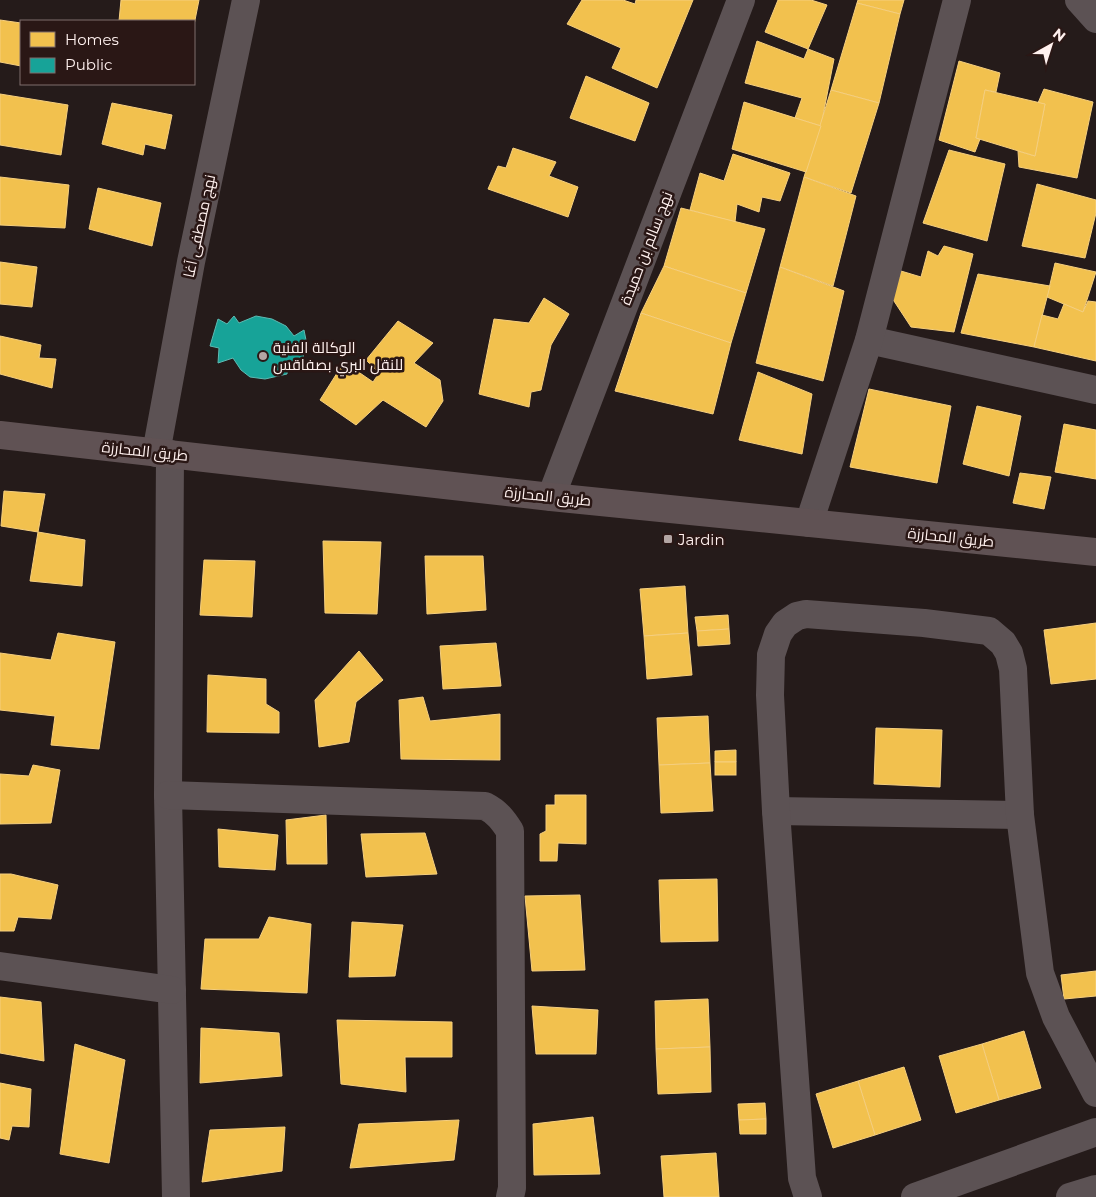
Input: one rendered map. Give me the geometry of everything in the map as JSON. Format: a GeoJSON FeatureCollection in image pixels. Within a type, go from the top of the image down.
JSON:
{"type":"FeatureCollection","features":[{"type":"Feature","properties":{"kind":"main road","name":"طريق المحارزة"},"geometry":{"type":"LineString","coordinates":[[0,435],[551,497],[1096,552]]}},
{"type":"Feature","properties":{"kind":"street","name":"نهج مصطفى آغا"},"geometry":{"type":"LineString","coordinates":[[176,1197],[163,453],[191,262],[246,0]]}},
{"type":"Feature","properties":{"kind":"street","name":"نهج سالم بن حميدة"},"geometry":{"type":"LineString","coordinates":[[551,497],[741,0]]}},
{"type":"Feature","properties":{"kind":"street"},"geometry":{"type":"LineString","coordinates":[[809,523],[870,340],[957,0]]}},
{"type":"Feature","properties":{"kind":"street"},"geometry":{"type":"LineString","coordinates":[[1079,0],[1096,19]]}},
{"type":"Feature","properties":{"kind":"street"},"geometry":{"type":"LineString","coordinates":[[870,340],[1096,390]]}},
{"type":"Feature","properties":{"kind":"street"},"geometry":{"type":"LineString","coordinates":[[808,1197],[802,1178],[776,811],[770,695],[771,654],[778,634],[786,624],[797,616],[806,614],[924,623],[989,631],[995,634],[1009,654],[1013,670],[1020,815],[1040,973],[1056,1017],[1096,1093]]}},
{"type":"Feature","properties":{"kind":"street"},"geometry":{"type":"LineString","coordinates":[[168,795],[485,806],[494,810],[502,819],[510,831],[512,1188],[510,1197]]}},
{"type":"Feature","properties":{"kind":"street"},"geometry":{"type":"LineString","coordinates":[[776,811],[1020,815]]}},
{"type":"Feature","properties":{"kind":"street"},"geometry":{"type":"LineString","coordinates":[[0,966],[172,990]]}},
{"type":"Feature","properties":{"kind":"street"},"geometry":{"type":"LineString","coordinates":[[914,1197],[1096,1132]]}},
{"type":"Feature","properties":{"kind":"street"},"geometry":{"type":"LineString","coordinates":[[1070,1197],[1096,1189]]}},
{"type":"Feature","properties":{"kind":"building: Homes"},"geometry":{"type":"Polygon","coordinates":[[[121,0],[199,0],[195,20],[119,20],[121,0]]]}},
{"type":"Feature","properties":{"kind":"building: Homes"},"geometry":{"type":"Polygon","coordinates":[[[582,0],[623,0],[635,4],[636,0],[693,0],[657,88],[612,68],[621,48],[567,24],[582,0]]]}},
{"type":"Feature","properties":{"kind":"building: Homes"},"geometry":{"type":"Polygon","coordinates":[[[778,0],[811,0],[827,5],[808,49],[765,32],[778,0]]]}},
{"type":"Feature","properties":{"kind":"building: Homes"},"geometry":{"type":"Polygon","coordinates":[[[858,0],[904,0],[900,14],[857,3],[858,0]]]}},
{"type":"Feature","properties":{"kind":"building: Homes"},"geometry":{"type":"Polygon","coordinates":[[[857,3],[900,14],[879,103],[831,90],[857,3]]]}},
{"type":"Feature","properties":{"kind":"building: Homes"},"geometry":{"type":"Polygon","coordinates":[[[0,20],[20,23],[20,66],[0,62],[0,20]]]}},
{"type":"Feature","properties":{"kind":"building: Homes"},"geometry":{"type":"Polygon","coordinates":[[[757,41],[804,59],[808,49],[834,59],[821,126],[795,118],[802,98],[745,83],[757,41]]]}},
{"type":"Feature","properties":{"kind":"building: Homes"},"geometry":{"type":"Polygon","coordinates":[[[959,61],[1000,73],[996,92],[985,90],[976,138],[980,139],[975,152],[939,140],[959,61]]]}},
{"type":"Feature","properties":{"kind":"building: Homes"},"geometry":{"type":"Polygon","coordinates":[[[586,76],[649,103],[635,141],[570,118],[586,76]]]}},
{"type":"Feature","properties":{"kind":"building: Homes"},"geometry":{"type":"Polygon","coordinates":[[[1044,89],[1093,102],[1077,178],[1019,167],[1018,151],[1035,156],[1045,104],[1038,103],[1044,89]]]}},
{"type":"Feature","properties":{"kind":"building: Homes"},"geometry":{"type":"Polygon","coordinates":[[[831,90],[879,103],[851,193],[804,177],[831,90]]]}},
{"type":"Feature","properties":{"kind":"building: Homes"},"geometry":{"type":"Polygon","coordinates":[[[985,90],[1045,104],[1035,156],[976,138],[985,90]]]}},
{"type":"Feature","properties":{"kind":"building: Homes"},"geometry":{"type":"Polygon","coordinates":[[[0,94],[68,105],[61,155],[0,145],[0,94]]]}},
{"type":"Feature","properties":{"kind":"building: Homes"},"geometry":{"type":"Polygon","coordinates":[[[744,102],[821,126],[806,172],[732,149],[744,102]]]}},
{"type":"Feature","properties":{"kind":"building: Homes"},"geometry":{"type":"Polygon","coordinates":[[[112,103],[172,115],[165,149],[145,144],[143,155],[102,144],[112,103]]]}},
{"type":"Feature","properties":{"kind":"building: Homes"},"geometry":{"type":"Polygon","coordinates":[[[513,148],[556,162],[549,176],[578,187],[568,217],[488,189],[498,166],[506,168],[513,148]]]}},
{"type":"Feature","properties":{"kind":"building: Homes"},"geometry":{"type":"Polygon","coordinates":[[[949,150],[1005,164],[987,241],[923,223],[949,150]]]}},
{"type":"Feature","properties":{"kind":"building: Homes"},"geometry":{"type":"Polygon","coordinates":[[[733,154],[790,173],[780,201],[762,197],[759,212],[737,204],[735,222],[690,210],[700,173],[724,181],[733,154]]]}},
{"type":"Feature","properties":{"kind":"building: Homes"},"geometry":{"type":"Polygon","coordinates":[[[0,177],[69,185],[65,228],[0,225],[0,177]]]}},
{"type":"Feature","properties":{"kind":"building: Homes"},"geometry":{"type":"Polygon","coordinates":[[[804,177],[856,196],[833,286],[780,267],[804,177]]]}},
{"type":"Feature","properties":{"kind":"building: Homes"},"geometry":{"type":"Polygon","coordinates":[[[1037,184],[1096,200],[1096,213],[1085,258],[1022,246],[1037,184]]]}},
{"type":"Feature","properties":{"kind":"building: Homes"},"geometry":{"type":"Polygon","coordinates":[[[98,188],[161,203],[152,246],[89,229],[98,188]]]}},
{"type":"Feature","properties":{"kind":"building: Homes"},"geometry":{"type":"Polygon","coordinates":[[[681,208],[765,229],[746,293],[664,266],[681,208]]]}},
{"type":"Feature","properties":{"kind":"building: Homes"},"geometry":{"type":"Polygon","coordinates":[[[944,246],[973,254],[954,332],[911,327],[892,298],[901,271],[921,277],[928,251],[938,256],[944,246]]]}},
{"type":"Feature","properties":{"kind":"building: Homes"},"geometry":{"type":"Polygon","coordinates":[[[0,262],[37,267],[32,307],[0,304],[0,262]]]}},
{"type":"Feature","properties":{"kind":"building: Homes"},"geometry":{"type":"Polygon","coordinates":[[[1055,263],[1096,272],[1083,312],[1047,297],[1055,263]]]}},
{"type":"Feature","properties":{"kind":"building: Homes"},"geometry":{"type":"Polygon","coordinates":[[[664,266],[746,293],[731,343],[641,313],[664,266]]]}},
{"type":"Feature","properties":{"kind":"building: Homes"},"geometry":{"type":"Polygon","coordinates":[[[780,267],[844,291],[823,381],[756,363],[780,267]]]}},
{"type":"Feature","properties":{"kind":"building: Homes"},"geometry":{"type":"Polygon","coordinates":[[[978,274],[1050,286],[1034,347],[961,333],[978,274]]]}},
{"type":"Feature","properties":{"kind":"building: Homes"},"geometry":{"type":"Polygon","coordinates":[[[544,298],[569,314],[551,345],[541,390],[531,392],[529,407],[479,394],[494,319],[529,323],[544,298]]]}},
{"type":"Feature","properties":{"kind":"building: Homes"},"geometry":{"type":"Polygon","coordinates":[[[1088,301],[1096,302],[1096,361],[1034,347],[1042,315],[1058,319],[1064,304],[1083,312],[1088,301]]]}},
{"type":"Feature","properties":{"kind":"building: Homes"},"geometry":{"type":"Polygon","coordinates":[[[641,313],[731,343],[713,414],[615,391],[641,313]]]}},
{"type":"Feature","properties":{"kind":"building: Homes"},"geometry":{"type":"Polygon","coordinates":[[[398,321],[433,343],[414,363],[440,380],[443,401],[426,427],[383,400],[356,425],[320,400],[344,362],[373,382],[379,373],[366,360],[398,321]]]}},
{"type":"Feature","properties":{"kind":"building: Homes"},"geometry":{"type":"Polygon","coordinates":[[[0,336],[41,345],[39,358],[56,359],[52,388],[0,374],[0,336]]]}},
{"type":"Feature","properties":{"kind":"building: Homes"},"geometry":{"type":"Polygon","coordinates":[[[758,372],[812,394],[802,454],[739,440],[758,372]]]}},
{"type":"Feature","properties":{"kind":"building: Homes"},"geometry":{"type":"Polygon","coordinates":[[[869,389],[951,406],[937,483],[850,467],[869,389]]]}},
{"type":"Feature","properties":{"kind":"building: Homes"},"geometry":{"type":"Polygon","coordinates":[[[977,406],[1021,416],[1009,476],[963,464],[977,406]]]}},
{"type":"Feature","properties":{"kind":"building: Homes"},"geometry":{"type":"Polygon","coordinates":[[[1064,424],[1096,430],[1096,479],[1055,472],[1064,424]]]}},
{"type":"Feature","properties":{"kind":"building: Homes"},"geometry":{"type":"Polygon","coordinates":[[[1020,473],[1051,477],[1044,509],[1013,503],[1020,473]]]}},
{"type":"Feature","properties":{"kind":"building: Homes"},"geometry":{"type":"Polygon","coordinates":[[[4,491],[45,494],[38,532],[1,526],[4,491]]]}},
{"type":"Feature","properties":{"kind":"building: Homes"},"geometry":{"type":"Polygon","coordinates":[[[38,532],[85,540],[82,586],[30,581],[38,532]]]}},
{"type":"Feature","properties":{"kind":"building: Homes"},"geometry":{"type":"Polygon","coordinates":[[[323,541],[381,542],[377,614],[325,613],[323,541]]]}},
{"type":"Feature","properties":{"kind":"building: Homes"},"geometry":{"type":"Polygon","coordinates":[[[425,556],[483,556],[486,610],[427,614],[425,556]]]}},
{"type":"Feature","properties":{"kind":"building: Homes"},"geometry":{"type":"Polygon","coordinates":[[[204,560],[255,561],[252,617],[200,615],[204,560]]]}},
{"type":"Feature","properties":{"kind":"building: Homes"},"geometry":{"type":"Polygon","coordinates":[[[685,586],[688,633],[644,636],[640,589],[685,586]]]}},
{"type":"Feature","properties":{"kind":"building: Homes"},"geometry":{"type":"Polygon","coordinates":[[[728,615],[729,629],[697,631],[695,617],[728,615]]]}},
{"type":"Feature","properties":{"kind":"building: Homes"},"geometry":{"type":"Polygon","coordinates":[[[1096,623],[1096,679],[1051,684],[1044,630],[1096,623]]]}},
{"type":"Feature","properties":{"kind":"building: Homes"},"geometry":{"type":"Polygon","coordinates":[[[729,629],[730,644],[698,646],[697,631],[729,629]]]}},
{"type":"Feature","properties":{"kind":"building: Homes"},"geometry":{"type":"Polygon","coordinates":[[[58,633],[115,642],[99,749],[51,745],[55,716],[0,710],[0,653],[51,660],[58,633]]]}},
{"type":"Feature","properties":{"kind":"building: Homes"},"geometry":{"type":"Polygon","coordinates":[[[688,633],[692,675],[647,679],[644,636],[688,633]]]}},
{"type":"Feature","properties":{"kind":"building: Homes"},"geometry":{"type":"Polygon","coordinates":[[[496,643],[501,686],[443,689],[440,646],[496,643]]]}},
{"type":"Feature","properties":{"kind":"building: Homes"},"geometry":{"type":"Polygon","coordinates":[[[359,651],[383,680],[356,702],[349,742],[319,747],[315,700],[359,651]]]}},
{"type":"Feature","properties":{"kind":"building: Homes"},"geometry":{"type":"Polygon","coordinates":[[[208,675],[266,679],[266,704],[279,712],[279,733],[207,732],[208,675]]]}},
{"type":"Feature","properties":{"kind":"building: Homes"},"geometry":{"type":"Polygon","coordinates":[[[423,697],[430,721],[500,714],[500,760],[401,759],[399,700],[423,697]]]}},
{"type":"Feature","properties":{"kind":"building: Homes"},"geometry":{"type":"Polygon","coordinates":[[[708,716],[710,763],[659,765],[657,718],[708,716]]]}},
{"type":"Feature","properties":{"kind":"building: Homes"},"geometry":{"type":"Polygon","coordinates":[[[876,728],[942,730],[940,787],[874,784],[876,728]]]}},
{"type":"Feature","properties":{"kind":"building: Homes"},"geometry":{"type":"Polygon","coordinates":[[[736,750],[736,762],[715,762],[715,751],[736,750]]]}},
{"type":"Feature","properties":{"kind":"building: Homes"},"geometry":{"type":"Polygon","coordinates":[[[715,762],[736,762],[736,775],[715,775],[715,762]]]}},
{"type":"Feature","properties":{"kind":"building: Homes"},"geometry":{"type":"Polygon","coordinates":[[[710,763],[713,811],[661,813],[659,765],[710,763]]]}},
{"type":"Feature","properties":{"kind":"building: Homes"},"geometry":{"type":"Polygon","coordinates":[[[33,765],[60,770],[51,823],[0,824],[0,774],[29,776],[33,765]]]}},
{"type":"Feature","properties":{"kind":"building: Homes"},"geometry":{"type":"Polygon","coordinates":[[[555,795],[586,795],[586,844],[558,843],[557,861],[540,861],[540,834],[546,831],[546,805],[555,805],[555,795]]]}},
{"type":"Feature","properties":{"kind":"building: Homes"},"geometry":{"type":"Polygon","coordinates":[[[326,815],[327,864],[287,864],[286,820],[326,815]]]}},
{"type":"Feature","properties":{"kind":"building: Homes"},"geometry":{"type":"Polygon","coordinates":[[[218,829],[278,835],[275,870],[219,867],[218,829]]]}},
{"type":"Feature","properties":{"kind":"building: Homes"},"geometry":{"type":"Polygon","coordinates":[[[425,833],[437,874],[366,877],[361,834],[425,833]]]}},
{"type":"Feature","properties":{"kind":"building: Homes"},"geometry":{"type":"Polygon","coordinates":[[[0,874],[11,874],[58,885],[51,919],[18,917],[14,931],[0,931],[0,874]]]}},
{"type":"Feature","properties":{"kind":"building: Homes"},"geometry":{"type":"Polygon","coordinates":[[[717,879],[718,941],[661,942],[659,880],[717,879]]]}},
{"type":"Feature","properties":{"kind":"building: Homes"},"geometry":{"type":"Polygon","coordinates":[[[580,895],[585,970],[532,971],[525,896],[580,895]]]}},
{"type":"Feature","properties":{"kind":"building: Homes"},"geometry":{"type":"Polygon","coordinates":[[[269,917],[311,924],[307,993],[201,989],[205,939],[259,939],[269,917]]]}},
{"type":"Feature","properties":{"kind":"building: Homes"},"geometry":{"type":"Polygon","coordinates":[[[352,922],[403,925],[395,976],[349,977],[352,922]]]}},
{"type":"Feature","properties":{"kind":"building: Homes"},"geometry":{"type":"Polygon","coordinates":[[[1096,971],[1096,996],[1064,999],[1061,975],[1096,971]]]}},
{"type":"Feature","properties":{"kind":"building: Homes"},"geometry":{"type":"Polygon","coordinates":[[[0,997],[41,1002],[44,1061],[0,1053],[0,997]]]}},
{"type":"Feature","properties":{"kind":"building: Homes"},"geometry":{"type":"Polygon","coordinates":[[[708,999],[710,1047],[656,1049],[655,1001],[708,999]]]}},
{"type":"Feature","properties":{"kind":"building: Homes"},"geometry":{"type":"Polygon","coordinates":[[[532,1006],[598,1010],[596,1054],[536,1054],[532,1006]]]}},
{"type":"Feature","properties":{"kind":"building: Homes"},"geometry":{"type":"Polygon","coordinates":[[[337,1020],[452,1022],[452,1057],[405,1057],[406,1092],[341,1084],[337,1020]]]}},
{"type":"Feature","properties":{"kind":"building: Homes"},"geometry":{"type":"Polygon","coordinates":[[[201,1028],[279,1033],[282,1076],[200,1083],[201,1028]]]}},
{"type":"Feature","properties":{"kind":"building: Homes"},"geometry":{"type":"Polygon","coordinates":[[[1024,1031],[1041,1088],[999,1100],[982,1044],[1024,1031]]]}},
{"type":"Feature","properties":{"kind":"building: Homes"},"geometry":{"type":"Polygon","coordinates":[[[75,1044],[125,1060],[109,1163],[60,1154],[75,1044]]]}},
{"type":"Feature","properties":{"kind":"building: Homes"},"geometry":{"type":"Polygon","coordinates":[[[982,1044],[999,1100],[956,1113],[939,1056],[982,1044]]]}},
{"type":"Feature","properties":{"kind":"building: Homes"},"geometry":{"type":"Polygon","coordinates":[[[710,1047],[711,1092],[658,1094],[656,1049],[710,1047]]]}},
{"type":"Feature","properties":{"kind":"building: Homes"},"geometry":{"type":"Polygon","coordinates":[[[904,1067],[921,1120],[875,1135],[858,1081],[904,1067]]]}},
{"type":"Feature","properties":{"kind":"building: Homes"},"geometry":{"type":"Polygon","coordinates":[[[858,1081],[875,1135],[833,1148],[816,1094],[858,1081]]]}},
{"type":"Feature","properties":{"kind":"building: Homes"},"geometry":{"type":"Polygon","coordinates":[[[0,1083],[31,1089],[29,1127],[12,1126],[9,1140],[0,1138],[0,1083]]]}},
{"type":"Feature","properties":{"kind":"building: Homes"},"geometry":{"type":"Polygon","coordinates":[[[765,1103],[766,1119],[739,1120],[738,1104],[765,1103]]]}},
{"type":"Feature","properties":{"kind":"building: Homes"},"geometry":{"type":"Polygon","coordinates":[[[593,1117],[600,1174],[534,1175],[533,1124],[593,1117]]]}},
{"type":"Feature","properties":{"kind":"building: Homes"},"geometry":{"type":"Polygon","coordinates":[[[766,1119],[766,1134],[740,1134],[739,1120],[766,1119]]]}},
{"type":"Feature","properties":{"kind":"building: Homes"},"geometry":{"type":"Polygon","coordinates":[[[459,1120],[454,1160],[350,1168],[359,1124],[459,1120]]]}},
{"type":"Feature","properties":{"kind":"building: Homes"},"geometry":{"type":"Polygon","coordinates":[[[285,1127],[282,1171],[202,1182],[210,1130],[285,1127]]]}},
{"type":"Feature","properties":{"kind":"building: Homes"},"geometry":{"type":"Polygon","coordinates":[[[716,1153],[719,1197],[664,1197],[661,1156],[716,1153]]]}},
{"type":"Feature","properties":{"kind":"building: Public"},"geometry":{"type":"Polygon","coordinates":[[[234,316],[239,323],[256,316],[272,319],[286,326],[294,336],[304,330],[306,340],[300,344],[304,352],[301,371],[288,364],[287,374],[265,379],[250,377],[241,370],[233,358],[218,363],[219,348],[210,346],[218,319],[227,324],[234,316]]]}},
{"type":"Feature","properties":{"kind":"place","name":"الوكالة الفنية للنقل البري بصفاقس"},"geometry":{"type":"Point","coordinates":[263,356]}},
{"type":"Feature","properties":{"kind":"place","name":"Jardin"},"geometry":{"type":"Point","coordinates":[668,539]}}]}
